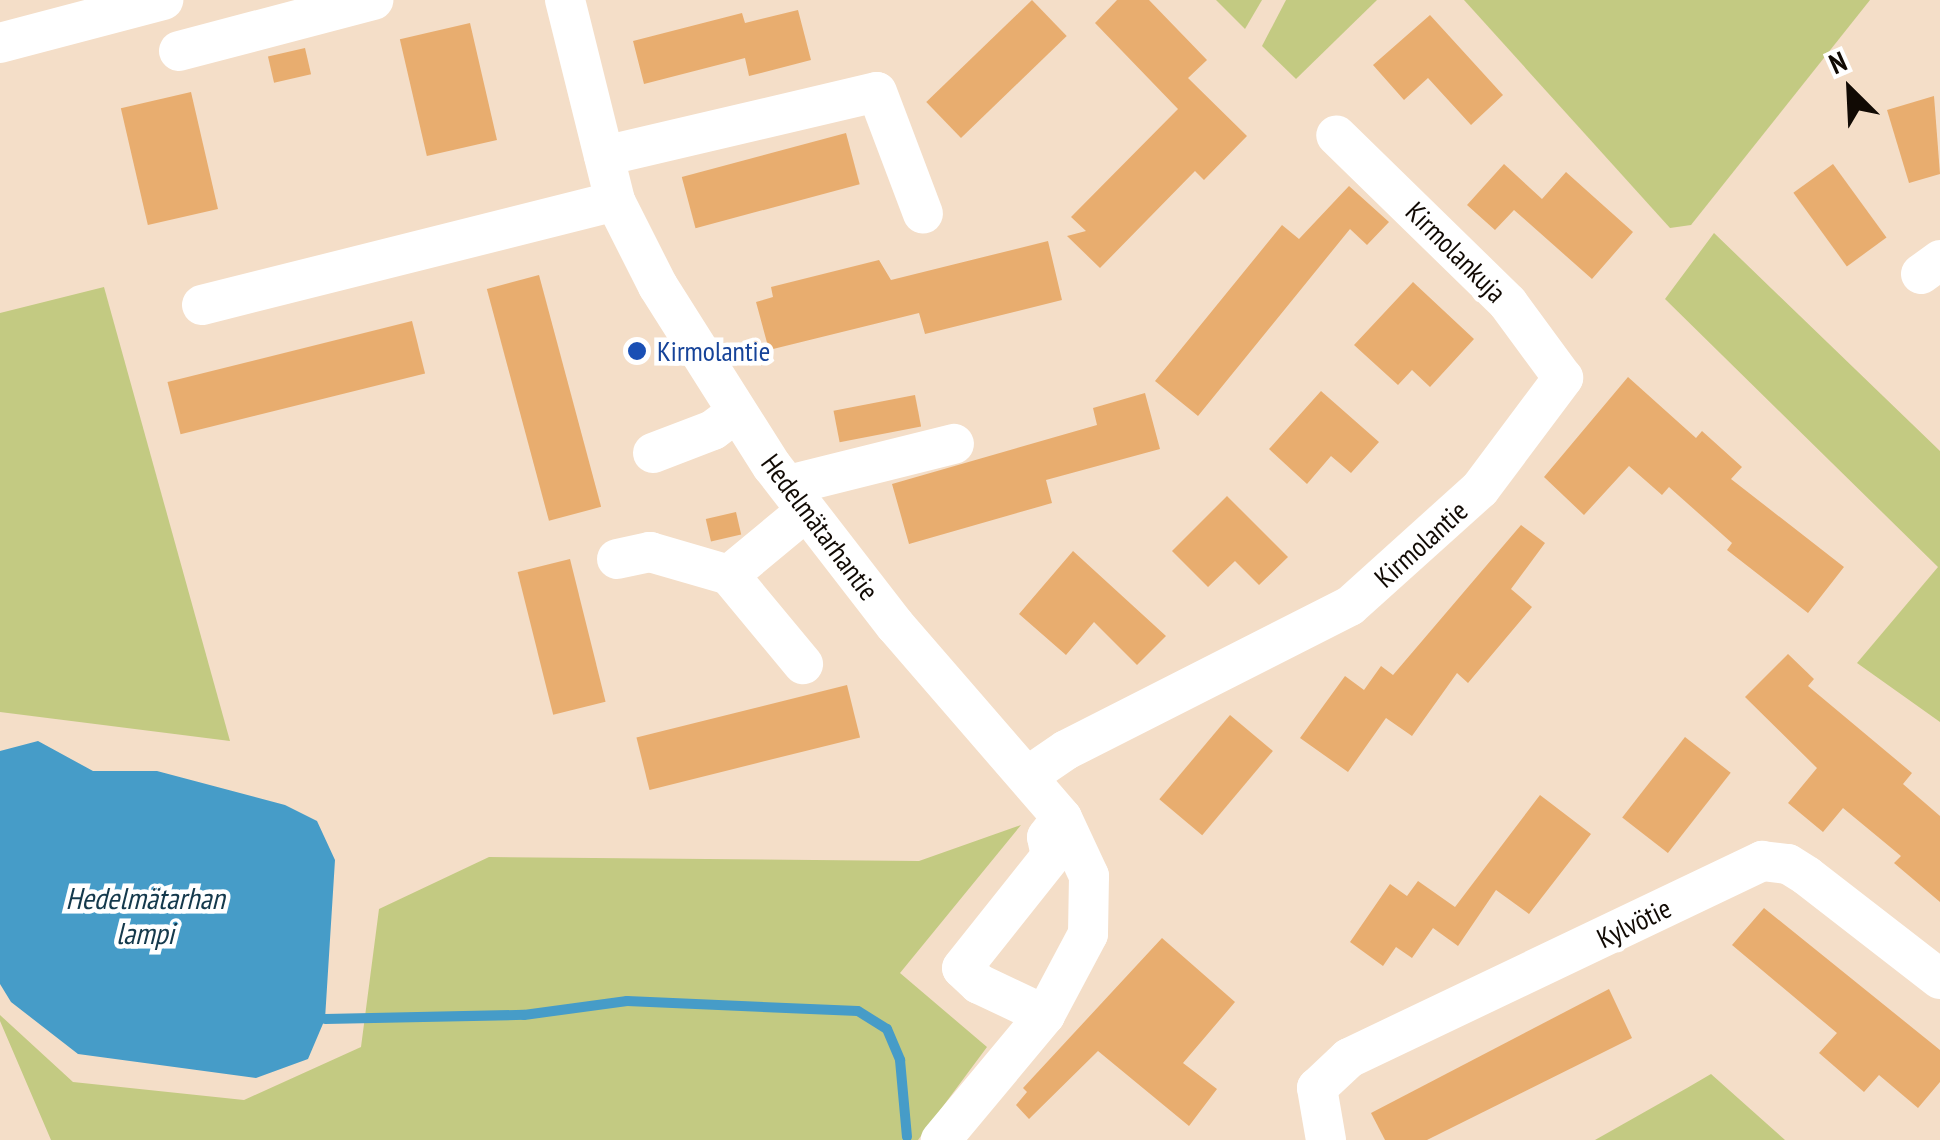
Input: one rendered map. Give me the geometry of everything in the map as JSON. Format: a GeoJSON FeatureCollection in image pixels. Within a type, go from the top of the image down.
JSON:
{"type":"FeatureCollection","features":[{"type":"Feature","properties":{"kind":"street"},"geometry":{"type":"LineString","coordinates":[[0,43],[163,0]]}},
{"type":"Feature","properties":{"kind":"street"},"geometry":{"type":"LineString","coordinates":[[179,52],[373,0]]}},
{"type":"Feature","properties":{"kind":"street","name":"Hedelmätarhantie"},"geometry":{"type":"LineString","coordinates":[[564,0],[615,201],[658,286],[736,412],[798,498],[895,625],[1062,818],[1088,876],[1088,934],[1045,1015],[941,1140]]}},
{"type":"Feature","properties":{"kind":"street"},"geometry":{"type":"LineString","coordinates":[[604,156],[877,92],[923,214]]}},
{"type":"Feature","properties":{"kind":"street","name":"Kirmolankuja"},"geometry":{"type":"LineString","coordinates":[[1336,136],[1508,303],[1562,378]]}},
{"type":"Feature","properties":{"kind":"street"},"geometry":{"type":"LineString","coordinates":[[202,305],[615,201]]}},
{"type":"Feature","properties":{"kind":"street","name":"Kirmolantie"},"geometry":{"type":"LineString","coordinates":[[1028,776],[1066,750],[1350,606],[1480,490],[1562,378]]}},
{"type":"Feature","properties":{"kind":"street"},"geometry":{"type":"LineString","coordinates":[[654,453],[714,430],[736,412]]}},
{"type":"Feature","properties":{"kind":"street"},"geometry":{"type":"LineString","coordinates":[[729,575],[798,498],[954,444]]}},
{"type":"Feature","properties":{"kind":"street"},"geometry":{"type":"LineString","coordinates":[[617,559],[650,552],[729,575],[803,664]]}},
{"type":"Feature","properties":{"kind":"street"},"geometry":{"type":"LineString","coordinates":[[1045,1015],[980,984],[962,968],[1051,856],[1047,836],[1062,818]]}},
{"type":"Feature","properties":{"kind":"street","name":"Kylvötie"},"geometry":{"type":"LineString","coordinates":[[1326,1140],[1317,1088],[1349,1058],[1762,861],[1788,864],[1807,876],[1940,979]]}},
{"type":"Feature","properties":{"kind":"green space"},"geometry":{"type":"Polygon","coordinates":[[[1216,0],[1262,0],[1245,29],[1216,0]]]}},
{"type":"Feature","properties":{"kind":"green space"},"geometry":{"type":"Polygon","coordinates":[[[1286,0],[1377,0],[1296,79],[1262,46],[1286,0]]]}},
{"type":"Feature","properties":{"kind":"green space"},"geometry":{"type":"Polygon","coordinates":[[[1464,0],[1870,0],[1691,225],[1670,228],[1464,0]]]}},
{"type":"Feature","properties":{"kind":"green space"},"geometry":{"type":"Polygon","coordinates":[[[1714,233],[1940,451],[1940,722],[1857,663],[1938,567],[1665,299],[1714,233]]]}},
{"type":"Feature","properties":{"kind":"green space"},"geometry":{"type":"Polygon","coordinates":[[[104,287],[230,741],[0,712],[0,313],[104,287]]]}},
{"type":"Feature","properties":{"kind":"green space"},"geometry":{"type":"Polygon","coordinates":[[[1021,825],[900,973],[987,1047],[918,1140],[51,1140],[0,1021],[0,1015],[73,1082],[244,1100],[361,1047],[379,909],[489,857],[919,861],[1021,825]]]}},
{"type":"Feature","properties":{"kind":"green space"},"geometry":{"type":"Polygon","coordinates":[[[1711,1074],[1785,1140],[1595,1140],[1687,1088],[1711,1074]]]}},
{"type":"Feature","properties":{"kind":"water","name":"Hedelmätarhan lampi"},"geometry":{"type":"Polygon","coordinates":[[[38,741],[93,771],[157,771],[285,805],[317,821],[335,860],[325,1019],[308,1059],[256,1078],[78,1054],[11,1002],[0,984],[0,751],[38,741]]]}},
{"type":"Feature","properties":{"kind":"building"},"geometry":{"type":"Polygon","coordinates":[[[1032,0],[1067,36],[961,138],[926,102],[1032,0]]]}},
{"type":"Feature","properties":{"kind":"building"},"geometry":{"type":"Polygon","coordinates":[[[1117,0],[1149,0],[1207,60],[1188,78],[1247,136],[1204,180],[1195,171],[1100,268],[1067,236],[1086,231],[1071,217],[1178,109],[1095,23],[1117,0]]]}},
{"type":"Feature","properties":{"kind":"building"},"geometry":{"type":"Polygon","coordinates":[[[798,10],[811,60],[749,76],[745,58],[644,84],[633,41],[742,13],[745,23],[798,10]]]}},
{"type":"Feature","properties":{"kind":"building"},"geometry":{"type":"Polygon","coordinates":[[[1430,15],[1503,95],[1471,125],[1428,78],[1404,100],[1373,65],[1430,15]]]}},
{"type":"Feature","properties":{"kind":"building"},"geometry":{"type":"Polygon","coordinates":[[[470,23],[497,140],[427,156],[400,39],[470,23]]]}},
{"type":"Feature","properties":{"kind":"building"},"geometry":{"type":"Polygon","coordinates":[[[305,48],[311,74],[274,83],[268,57],[305,48]]]}},
{"type":"Feature","properties":{"kind":"building"},"geometry":{"type":"Polygon","coordinates":[[[191,92],[218,209],[148,225],[121,108],[191,92]]]}},
{"type":"Feature","properties":{"kind":"building"},"geometry":{"type":"Polygon","coordinates":[[[1934,96],[1940,174],[1909,183],[1887,110],[1934,96]]]}},
{"type":"Feature","properties":{"kind":"building"},"geometry":{"type":"Polygon","coordinates":[[[846,133],[860,184],[696,228],[682,177],[846,133]]]}},
{"type":"Feature","properties":{"kind":"building"},"geometry":{"type":"Polygon","coordinates":[[[1504,164],[1542,199],[1566,172],[1633,232],[1592,279],[1514,210],[1495,230],[1467,205],[1504,164]]]}},
{"type":"Feature","properties":{"kind":"building"},"geometry":{"type":"Polygon","coordinates":[[[1833,164],[1886,238],[1847,266],[1793,193],[1833,164]]]}},
{"type":"Feature","properties":{"kind":"building"},"geometry":{"type":"Polygon","coordinates":[[[1349,186],[1389,222],[1367,245],[1350,229],[1198,416],[1155,381],[1282,225],[1299,239],[1349,186]]]}},
{"type":"Feature","properties":{"kind":"building"},"geometry":{"type":"Polygon","coordinates":[[[1048,241],[1062,300],[925,334],[919,313],[769,350],[756,302],[773,297],[771,287],[879,260],[891,280],[1048,241]]]}},
{"type":"Feature","properties":{"kind":"building"},"geometry":{"type":"Polygon","coordinates":[[[539,275],[601,507],[549,521],[487,289],[539,275]]]}},
{"type":"Feature","properties":{"kind":"building"},"geometry":{"type":"Polygon","coordinates":[[[1413,282],[1474,339],[1430,387],[1412,370],[1398,385],[1354,345],[1413,282]]]}},
{"type":"Feature","properties":{"kind":"building"},"geometry":{"type":"Polygon","coordinates":[[[412,321],[425,373],[181,434],[167,382],[412,321]]]}},
{"type":"Feature","properties":{"kind":"building"},"geometry":{"type":"Polygon","coordinates":[[[1628,377],[1696,438],[1702,431],[1742,467],[1731,479],[1844,567],[1808,613],[1727,550],[1732,543],[1669,487],[1662,495],[1629,466],[1584,515],[1544,477],[1628,377]]]}},
{"type":"Feature","properties":{"kind":"building"},"geometry":{"type":"Polygon","coordinates":[[[1321,391],[1379,442],[1351,473],[1331,456],[1307,484],[1269,449],[1321,391]]]}},
{"type":"Feature","properties":{"kind":"building"},"geometry":{"type":"Polygon","coordinates":[[[1145,393],[1160,449],[1046,480],[1052,503],[909,544],[892,484],[1097,425],[1093,408],[1145,393]]]}},
{"type":"Feature","properties":{"kind":"building"},"geometry":{"type":"Polygon","coordinates":[[[915,395],[921,426],[840,442],[834,411],[915,395]]]}},
{"type":"Feature","properties":{"kind":"building"},"geometry":{"type":"Polygon","coordinates":[[[1227,496],[1288,557],[1259,585],[1235,561],[1208,587],[1172,551],[1227,496]]]}},
{"type":"Feature","properties":{"kind":"building"},"geometry":{"type":"Polygon","coordinates":[[[736,512],[741,534],[711,541],[706,519],[736,512]]]}},
{"type":"Feature","properties":{"kind":"building"},"geometry":{"type":"Polygon","coordinates":[[[1521,525],[1545,543],[1511,589],[1532,607],[1468,683],[1457,673],[1412,736],[1386,718],[1348,772],[1300,738],[1345,676],[1364,690],[1381,666],[1393,675],[1521,525]]]}},
{"type":"Feature","properties":{"kind":"building"},"geometry":{"type":"Polygon","coordinates":[[[1073,551],[1166,636],[1137,665],[1094,622],[1066,655],[1019,614],[1073,551]]]}},
{"type":"Feature","properties":{"kind":"building"},"geometry":{"type":"Polygon","coordinates":[[[570,559],[606,702],[553,715],[518,572],[570,559]]]}},
{"type":"Feature","properties":{"kind":"building"},"geometry":{"type":"Polygon","coordinates":[[[1788,654],[1814,679],[1808,686],[1912,773],[1903,784],[1940,816],[1940,902],[1894,863],[1901,856],[1843,808],[1823,832],[1788,803],[1817,768],[1745,697],[1788,654]]]}},
{"type":"Feature","properties":{"kind":"building"},"geometry":{"type":"Polygon","coordinates":[[[847,685],[860,737],[650,790],[636,737],[847,685]]]}},
{"type":"Feature","properties":{"kind":"building"},"geometry":{"type":"Polygon","coordinates":[[[1230,715],[1273,751],[1202,835],[1159,799],[1230,715]]]}},
{"type":"Feature","properties":{"kind":"building"},"geometry":{"type":"Polygon","coordinates":[[[1685,737],[1731,773],[1668,853],[1622,817],[1685,737]]]}},
{"type":"Feature","properties":{"kind":"building"},"geometry":{"type":"Polygon","coordinates":[[[1540,795],[1591,834],[1529,914],[1496,890],[1458,946],[1433,928],[1412,958],[1396,947],[1383,966],[1350,942],[1390,884],[1407,896],[1418,881],[1455,907],[1540,795]]]}},
{"type":"Feature","properties":{"kind":"building"},"geometry":{"type":"Polygon","coordinates":[[[1764,908],[1940,1050],[1940,1082],[1918,1108],[1879,1075],[1864,1092],[1819,1053],[1837,1033],[1732,945],[1764,908]]]}},
{"type":"Feature","properties":{"kind":"building"},"geometry":{"type":"Polygon","coordinates":[[[1162,938],[1235,1002],[1183,1063],[1217,1089],[1189,1126],[1098,1051],[1029,1119],[1016,1105],[1027,1092],[1023,1088],[1162,938]]]}},
{"type":"Feature","properties":{"kind":"building"},"geometry":{"type":"Polygon","coordinates":[[[1609,989],[1632,1038],[1427,1140],[1385,1140],[1371,1113],[1609,989]]]}},
{"type":"Feature","properties":{"kind":"waterway"},"geometry":{"type":"LineString","coordinates":[[325,1019],[524,1015],[627,1001],[858,1011],[887,1029],[900,1060],[907,1137]]}},
{"type":"Feature","properties":{"kind":"place","name":"Kirmolantie"},"geometry":{"type":"Point","coordinates":[637,351]}}]}
